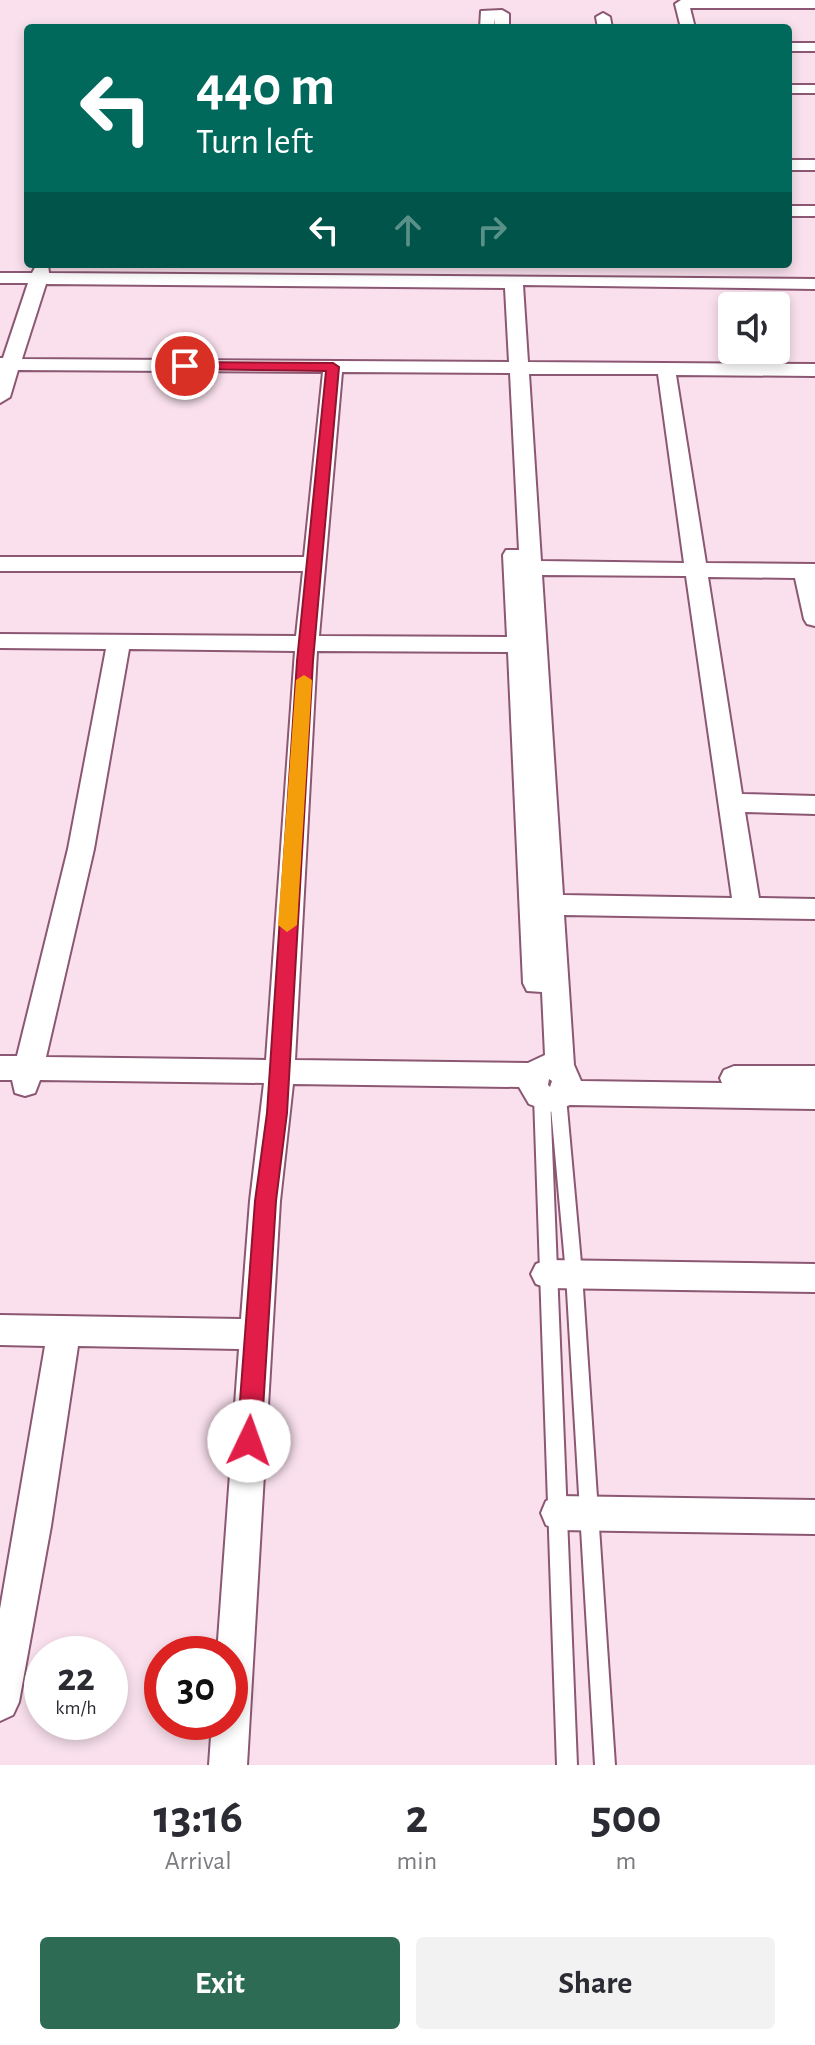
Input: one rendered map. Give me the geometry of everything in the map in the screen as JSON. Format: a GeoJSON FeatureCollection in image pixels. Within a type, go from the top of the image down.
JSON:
{"type":"FeatureCollection","features":[{"type":"Feature","properties":{"kind":"street"},"geometry":{"type":"LineString","coordinates":[[687,24],[682,4],[815,4]]}},
{"type":"Feature","properties":{"kind":"street"},"geometry":{"type":"LineString","coordinates":[[487,24],[486,14],[493,12],[502,14],[502,24]]}},
{"type":"Feature","properties":{"kind":"street"},"geometry":{"type":"LineString","coordinates":[[792,47],[815,47]]}},
{"type":"Feature","properties":{"kind":"street"},"geometry":{"type":"LineString","coordinates":[[792,89],[815,89]]}},
{"type":"Feature","properties":{"kind":"street"},"geometry":{"type":"LineString","coordinates":[[792,165],[815,165]]}},
{"type":"Feature","properties":{"kind":"street"},"geometry":{"type":"LineString","coordinates":[[792,211],[815,211]]}},
{"type":"Feature","properties":{"kind":"street"},"geometry":{"type":"LineString","coordinates":[[0,267],[40,273]]}},
{"type":"Feature","properties":{"kind":"street"},"geometry":{"type":"LineString","coordinates":[[0,278],[40,273],[815,272]]}},
{"type":"Feature","properties":{"kind":"street"},"geometry":{"type":"LineString","coordinates":[[0,397],[5,364],[40,273]]}},
{"type":"Feature","properties":{"kind":"street"},"geometry":{"type":"LineString","coordinates":[[504,273],[815,284]]}},
{"type":"Feature","properties":{"kind":"street"},"geometry":{"type":"LineString","coordinates":[[504,273],[511,367],[514,502],[523,568],[550,1083]]}},
{"type":"Feature","properties":{"kind":"street"},"geometry":{"type":"LineString","coordinates":[[5,364],[815,370]]}},
{"type":"Feature","properties":{"kind":"street"},"geometry":{"type":"LineString","coordinates":[[228,1765],[265,1201],[278,1079],[307,645],[333,367]]}},
{"type":"Feature","properties":{"kind":"street"},"geometry":{"type":"LineString","coordinates":[[666,368],[747,908]]}},
{"type":"Feature","properties":{"kind":"street"},"geometry":{"type":"LineString","coordinates":[[0,564],[315,564]]}},
{"type":"Feature","properties":{"kind":"street"},"geometry":{"type":"LineString","coordinates":[[523,568],[809,571],[815,619]]}},
{"type":"Feature","properties":{"kind":"street"},"geometry":{"type":"LineString","coordinates":[[0,641],[527,645]]}},
{"type":"Feature","properties":{"kind":"street"},"geometry":{"type":"LineString","coordinates":[[119,643],[81,849],[13,1076],[550,1083],[815,1078]]}},
{"type":"Feature","properties":{"kind":"street"},"geometry":{"type":"LineString","coordinates":[[732,803],[815,805]]}},
{"type":"Feature","properties":{"kind":"street"},"geometry":{"type":"LineString","coordinates":[[541,905],[815,909]]}},
{"type":"Feature","properties":{"kind":"street"},"geometry":{"type":"LineString","coordinates":[[550,1083],[815,1097]]}},
{"type":"Feature","properties":{"kind":"street"},"geometry":{"type":"LineString","coordinates":[[560,1274],[815,1278]]}},
{"type":"Feature","properties":{"kind":"street"},"geometry":{"type":"LineString","coordinates":[[0,1330],[256,1334]]}},
{"type":"Feature","properties":{"kind":"street"},"geometry":{"type":"LineString","coordinates":[[0,1702],[34,1526],[64,1331]]}},
{"type":"Feature","properties":{"kind":"street"},"geometry":{"type":"LineString","coordinates":[[574,1513],[814,1523]]}},
{"type":"Feature","properties":{"kind":"lane"},"geometry":{"type":"LineString","coordinates":[[550,1083],[574,1513],[605,1765]]}},
{"type":"Feature","properties":{"kind":"lane"},"geometry":{"type":"LineString","coordinates":[[550,1083],[574,1513],[567,1765]]}},
{"type":"Feature","properties":{"kind":"slow traffic"},"geometry":{"type":"LineString","coordinates":[[287,925],[304,680]]}},
{"type":"Feature","properties":{"kind":"route"},"geometry":{"type":"LineString","coordinates":[[185,366],[333,367],[305,661],[277,1113],[265,1201],[249,1441]]}}]}
